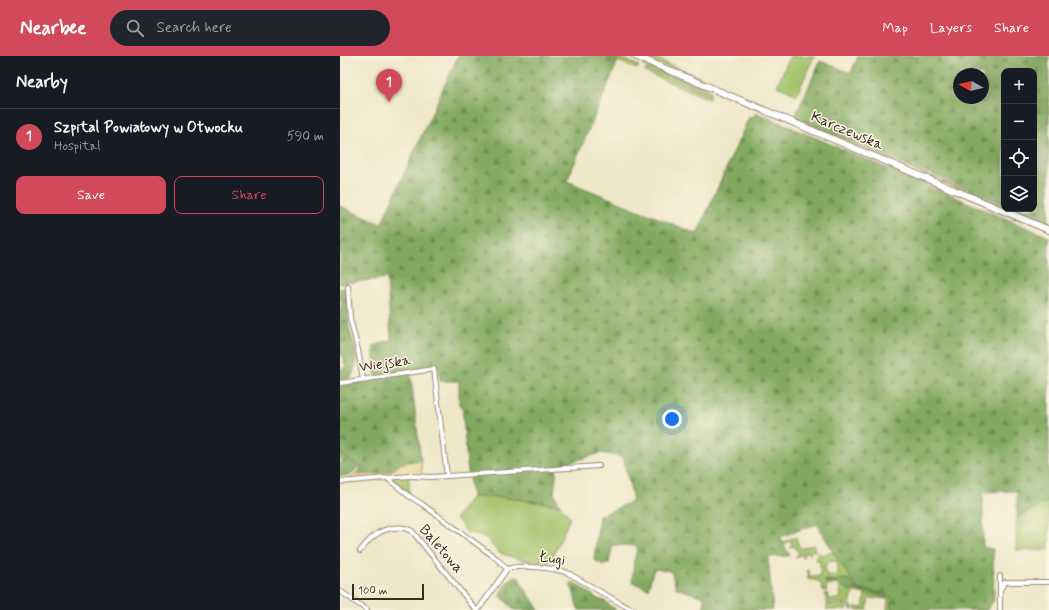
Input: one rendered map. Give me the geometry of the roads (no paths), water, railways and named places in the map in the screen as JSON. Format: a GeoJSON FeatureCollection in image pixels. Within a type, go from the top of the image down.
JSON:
{"type":"FeatureCollection","features":[{"type":"Feature","properties":{"kind":"main road","name":"Karczewska"},"geometry":{"type":"LineString","coordinates":[[635,56],[1049,230]]}},
{"type":"Feature","properties":{"kind":"street"},"geometry":{"type":"LineString","coordinates":[[348,287],[350,318],[358,350],[362,379]]}},
{"type":"Feature","properties":{"kind":"street","name":"Wiejska"},"geometry":{"type":"LineString","coordinates":[[340,382],[434,369],[447,476]]}},
{"type":"Feature","properties":{"kind":"street"},"geometry":{"type":"LineString","coordinates":[[340,482],[409,476],[432,477],[599,466]]}},
{"type":"Feature","properties":{"kind":"street"},"geometry":{"type":"LineString","coordinates":[[386,478],[496,558],[507,569],[477,610]]}},
{"type":"Feature","properties":{"kind":"street","name":"Baletowa"},"geometry":{"type":"LineString","coordinates":[[360,551],[373,537],[379,533],[394,528],[408,528],[477,610]]}},
{"type":"Feature","properties":{"kind":"street","name":"Ługi"},"geometry":{"type":"LineString","coordinates":[[507,569],[519,567],[564,571],[634,610]]}},
{"type":"Feature","properties":{"kind":"street"},"geometry":{"type":"LineString","coordinates":[[1000,576],[1000,610]]}},
{"type":"Feature","properties":{"kind":"street"},"geometry":{"type":"LineString","coordinates":[[1000,590],[1005,582],[1049,582]]}},
{"type":"Feature","properties":{"kind":"street"},"geometry":{"type":"LineString","coordinates":[[340,591],[367,610]]}},
{"type":"Feature","properties":{"kind":"place","name":"Szpital Powiatowy w Otwocku"},"geometry":{"type":"Point","coordinates":[389,102]}}]}
